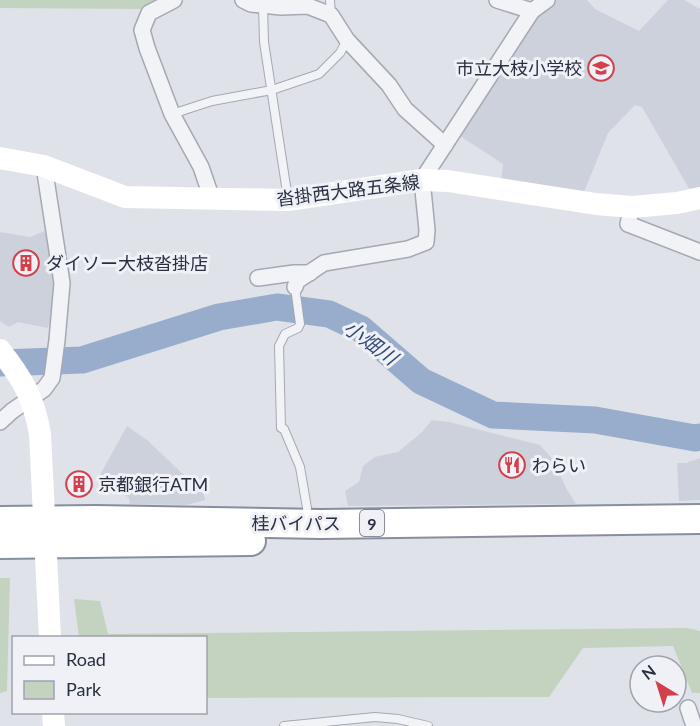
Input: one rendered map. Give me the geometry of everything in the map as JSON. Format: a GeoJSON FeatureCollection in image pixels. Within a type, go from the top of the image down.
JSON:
{"type":"FeatureCollection","features":[{"type":"Feature","properties":{"kind":"highway","name":"桂バイパス"},"geometry":{"type":"LineString","coordinates":[[0,544],[95,520],[321,524],[700,519]]}},
{"type":"Feature","properties":{"kind":"highway","name":"桂バイパス"},"geometry":{"type":"LineString","coordinates":[[0,521],[44,533],[700,537]]}},
{"type":"Feature","properties":{"kind":"main road","name":"沓掛西大路五条線"},"geometry":{"type":"LineString","coordinates":[[0,158],[44,166],[125,197],[288,200],[422,180],[448,181],[597,204],[632,207],[677,203],[700,198]]}},
{"type":"Feature","properties":{"kind":"main road"},"geometry":{"type":"LineString","coordinates":[[0,350],[20,375],[37,412],[50,636]]}},
{"type":"Feature","properties":{"kind":"street"},"geometry":{"type":"LineString","coordinates":[[174,0],[149,13],[142,30],[172,114],[201,167],[212,199]]}},
{"type":"Feature","properties":{"kind":"street"},"geometry":{"type":"LineString","coordinates":[[243,0],[251,4],[281,7],[330,7],[347,40],[389,85],[405,109],[445,145]]}},
{"type":"Feature","properties":{"kind":"street"},"geometry":{"type":"LineString","coordinates":[[497,0],[532,12]]}},
{"type":"Feature","properties":{"kind":"street"},"geometry":{"type":"LineString","coordinates":[[295,287],[297,281],[324,263],[408,249],[426,242],[422,180],[532,12],[547,0]]}},
{"type":"Feature","properties":{"kind":"street"},"geometry":{"type":"LineString","coordinates":[[0,422],[44,389],[52,378],[62,283],[44,166]]}},
{"type":"Feature","properties":{"kind":"street"},"geometry":{"type":"LineString","coordinates":[[632,207],[628,224],[700,252]]}},
{"type":"Feature","properties":{"kind":"street"},"geometry":{"type":"LineString","coordinates":[[267,273],[310,273]]}},
{"type":"Feature","properties":{"kind":"street"},"geometry":{"type":"LineString","coordinates":[[688,708],[694,726]]}},
{"type":"Feature","properties":{"kind":"lane"},"geometry":{"type":"LineString","coordinates":[[263,5],[264,42],[288,200]]}},
{"type":"Feature","properties":{"kind":"lane"},"geometry":{"type":"LineString","coordinates":[[172,114],[212,101],[272,90],[319,74],[340,54],[347,40]]}},
{"type":"Feature","properties":{"kind":"lane"},"geometry":{"type":"LineString","coordinates":[[295,287],[300,324],[298,328],[285,333],[279,346],[281,428],[284,429],[300,467],[308,508]]}},
{"type":"Feature","properties":{"kind":"lane"},"geometry":{"type":"LineString","coordinates":[[284,726],[375,717],[398,719],[428,726]]}},
{"type":"Feature","properties":{"kind":"shaded area","name":"市立大枝小学校"},"geometry":{"type":"Polygon","coordinates":[[[554,0],[587,0],[595,9],[639,31],[668,0],[684,0],[700,9],[700,190],[691,192],[642,107],[635,105],[608,133],[582,197],[501,183],[503,164],[460,136],[529,25],[554,0]]]}},
{"type":"Feature","properties":{"kind":"shaded area"},"geometry":{"type":"Polygon","coordinates":[[[45,231],[52,265],[54,292],[48,328],[18,322],[9,327],[0,321],[0,232],[30,237],[45,231]]]}},
{"type":"Feature","properties":{"kind":"shaded area"},"geometry":{"type":"Polygon","coordinates":[[[432,420],[449,422],[540,445],[555,462],[576,504],[348,506],[345,491],[359,482],[363,466],[375,457],[398,452],[422,432],[432,420]]]}},
{"type":"Feature","properties":{"kind":"shaded area"},"geometry":{"type":"Polygon","coordinates":[[[127,426],[147,440],[204,494],[205,500],[186,505],[130,504],[129,498],[100,475],[127,426]]]}},
{"type":"Feature","properties":{"kind":"shaded area"},"geometry":{"type":"Polygon","coordinates":[[[700,458],[700,500],[679,501],[677,463],[686,463],[700,458]]]}},
{"type":"Feature","properties":{"kind":"green space"},"geometry":{"type":"Polygon","coordinates":[[[0,0],[162,0],[140,9],[0,8],[0,0]]]}},
{"type":"Feature","properties":{"kind":"green space"},"geometry":{"type":"Polygon","coordinates":[[[0,578],[10,578],[7,691],[0,693],[0,578]]]}},
{"type":"Feature","properties":{"kind":"green space"},"geometry":{"type":"Polygon","coordinates":[[[74,599],[100,601],[108,634],[687,628],[700,631],[700,693],[692,693],[688,683],[688,654],[676,654],[673,646],[583,648],[549,697],[207,698],[207,636],[79,636],[74,599]]]}},
{"type":"Feature","properties":{"kind":"waterway","name":"小畑川"},"geometry":{"type":"LineString","coordinates":[[0,363],[82,360],[219,317],[277,307],[329,314],[361,329],[421,381],[493,415],[595,420],[700,437]]}},
{"type":"Feature","properties":{"kind":"place","name":"市立大枝小学校"},"geometry":{"type":"Point","coordinates":[601,68]}},
{"type":"Feature","properties":{"kind":"place","name":"ダイソー大枝沓掛店"},"geometry":{"type":"Point","coordinates":[26,263]}},
{"type":"Feature","properties":{"kind":"place","name":"わらい"},"geometry":{"type":"Point","coordinates":[512,465]}},
{"type":"Feature","properties":{"kind":"place","name":"京都銀行ATM"},"geometry":{"type":"Point","coordinates":[79,484]}}]}
